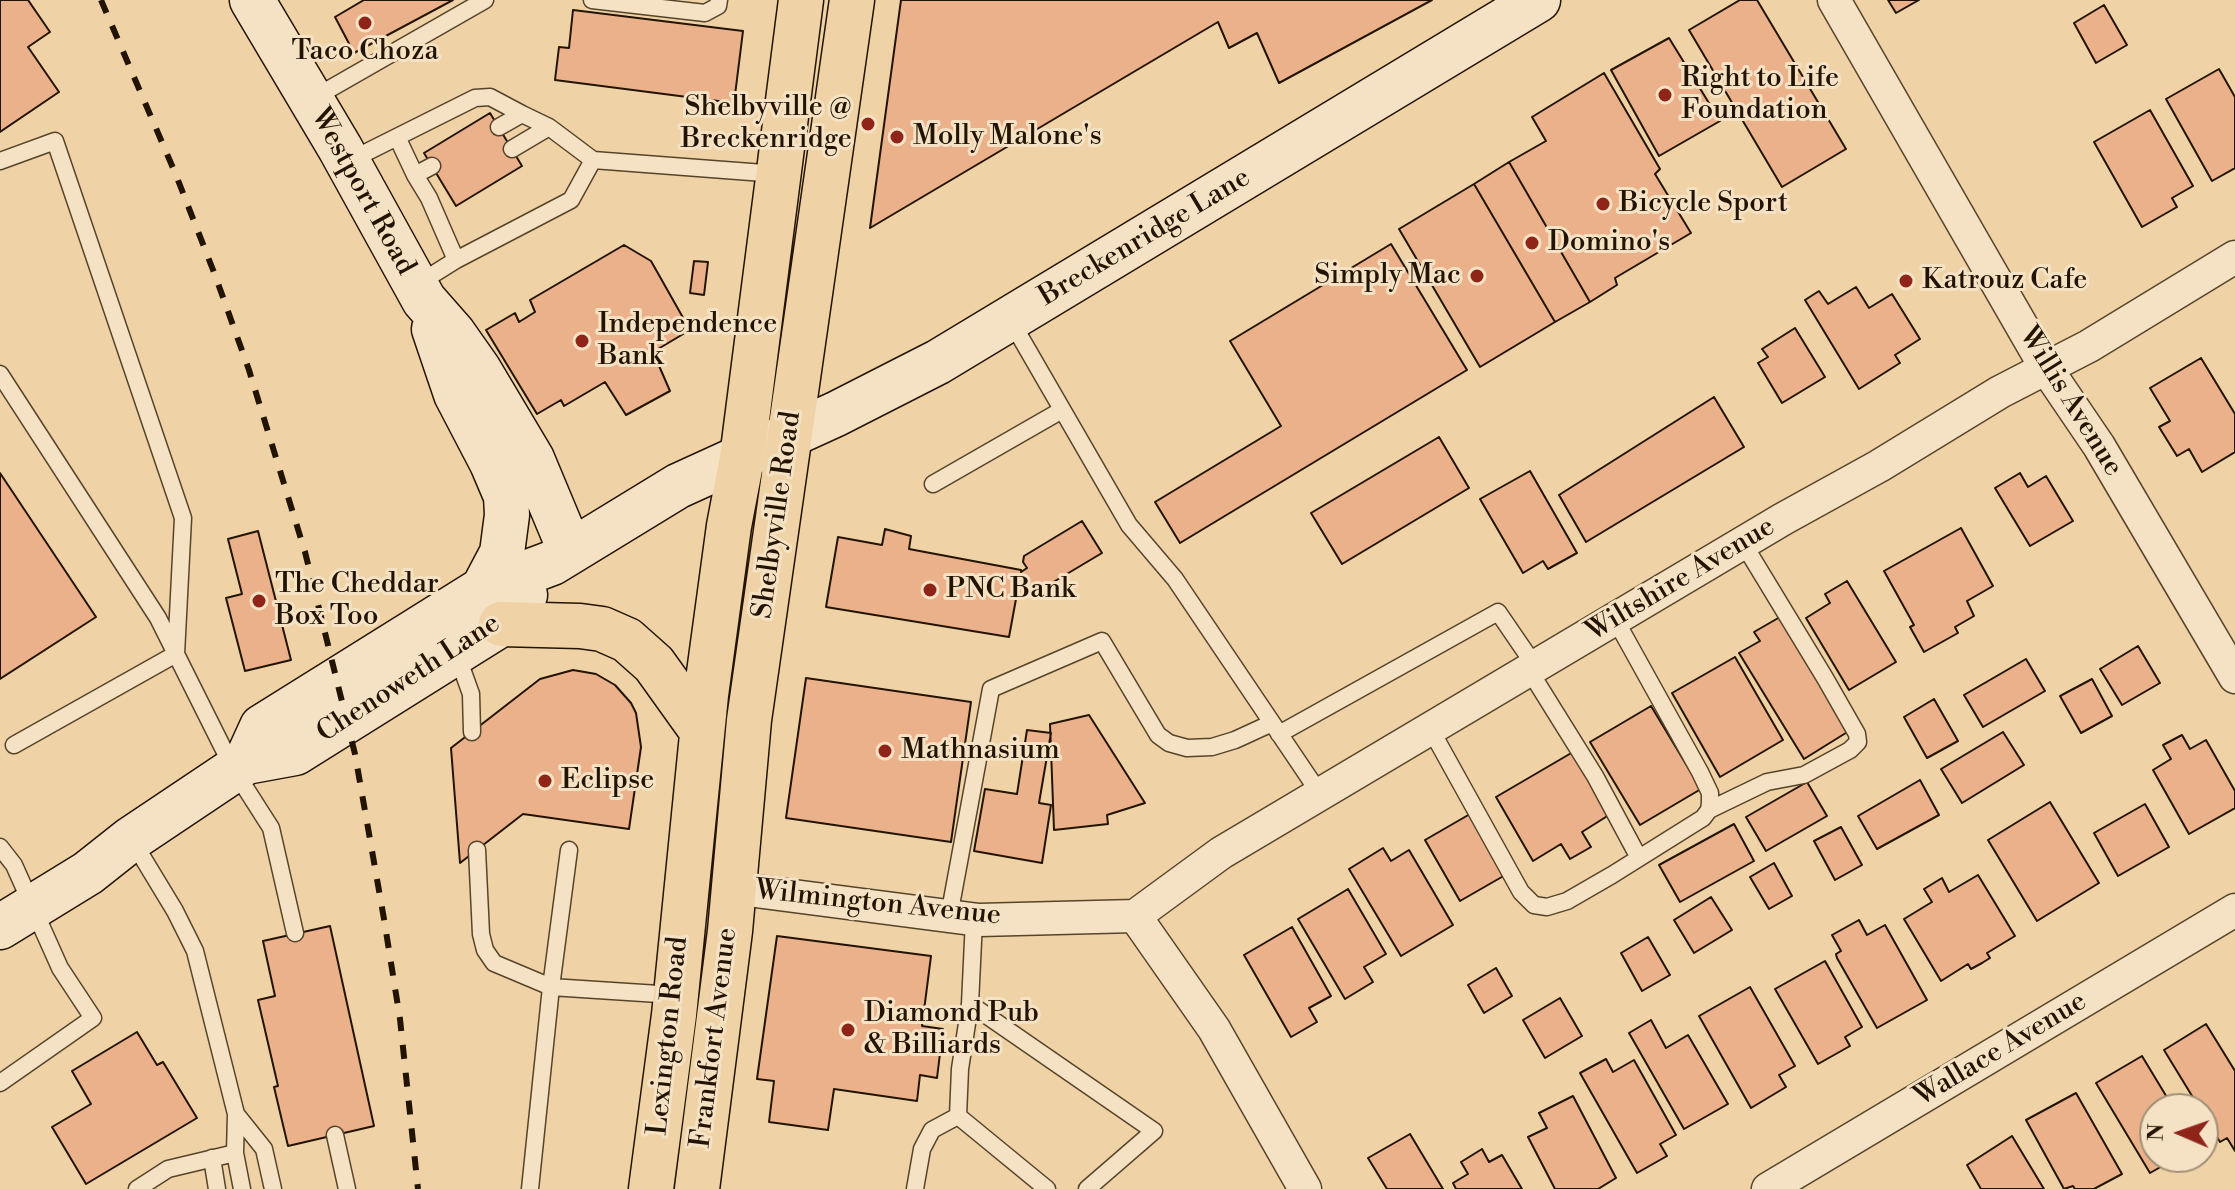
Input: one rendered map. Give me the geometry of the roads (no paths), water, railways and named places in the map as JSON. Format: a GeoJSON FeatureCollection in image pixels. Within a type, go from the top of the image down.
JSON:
{"type":"FeatureCollection","features":[{"type":"Feature","properties":{"kind":"main road","name":"Westport Road"},"geometry":{"type":"LineString","coordinates":[[252,0],[348,162],[420,293],[456,394],[506,496],[507,515],[492,607]]}},
{"type":"Feature","properties":{"kind":"main road","name":"Shelbyville Road"},"geometry":{"type":"LineString","coordinates":[[685,882],[702,731],[729,526],[742,458],[801,0]]}},
{"type":"Feature","properties":{"kind":"main road","name":"Shelbyville Road"},"geometry":{"type":"LineString","coordinates":[[732,888],[749,720],[852,0]]}},
{"type":"Feature","properties":{"kind":"main road","name":"Breckenridge Lane"},"geometry":{"type":"LineString","coordinates":[[742,458],[898,385],[1512,11]]}},
{"type":"Feature","properties":{"kind":"main road","name":"Westport Road"},"geometry":{"type":"LineString","coordinates":[[420,293],[479,370],[532,459],[561,556]]}},
{"type":"Feature","properties":{"kind":"main road","name":"Chenoweth Lane"},"geometry":{"type":"LineString","coordinates":[[240,766],[262,727],[492,607],[561,556],[678,486],[742,458]]}},
{"type":"Feature","properties":{"kind":"main road","name":"Chenoweth Lane"},"geometry":{"type":"LineString","coordinates":[[17,916],[88,873],[131,839],[240,766],[295,753],[456,652],[492,607]]}},
{"type":"Feature","properties":{"kind":"main road"},"geometry":{"type":"LineString","coordinates":[[492,607],[602,629],[627,640],[654,664],[702,731]]}},
{"type":"Feature","properties":{"kind":"main road","name":"Frankfort Avenue"},"geometry":{"type":"LineString","coordinates":[[622,1189],[685,882]]}},
{"type":"Feature","properties":{"kind":"main road","name":"Frankfort Avenue"},"geometry":{"type":"LineString","coordinates":[[697,1189],[730,931],[732,888]]}},
{"type":"Feature","properties":{"kind":"main road","name":"Lexington Road"},"geometry":{"type":"LineString","coordinates":[[651,1189],[663,994]]}},
{"type":"Feature","properties":{"kind":"street","name":"Willis Avenue"},"geometry":{"type":"LineString","coordinates":[[1834,0],[2046,368],[2099,446],[2235,677]]}},
{"type":"Feature","properties":{"kind":"street","name":"Wiltshire Avenue"},"geometry":{"type":"LineString","coordinates":[[1135,916],[1221,853],[2000,392],[2089,346],[2235,257]]}},
{"type":"Feature","properties":{"kind":"street","name":"Wilmington Avenue"},"geometry":{"type":"LineString","coordinates":[[732,888],[961,918],[1135,916]]}},
{"type":"Feature","properties":{"kind":"street","name":"Wallace Avenue"},"geometry":{"type":"LineString","coordinates":[[1768,1189],[2235,910]]}},
{"type":"Feature","properties":{"kind":"street"},"geometry":{"type":"LineString","coordinates":[[1135,916],[1214,1029],[1305,1189]]}},
{"type":"Feature","properties":{"kind":"lane"},"geometry":{"type":"LineString","coordinates":[[311,100],[485,0]]}},
{"type":"Feature","properties":{"kind":"lane"},"geometry":{"type":"LineString","coordinates":[[592,0],[705,13],[718,6],[719,0]]}},
{"type":"Feature","properties":{"kind":"lane"},"geometry":{"type":"LineString","coordinates":[[348,162],[475,98],[490,97],[549,127],[593,160],[778,175]]}},
{"type":"Feature","properties":{"kind":"lane"},"geometry":{"type":"LineString","coordinates":[[499,127],[522,114]]}},
{"type":"Feature","properties":{"kind":"lane"},"geometry":{"type":"LineString","coordinates":[[512,149],[549,127]]}},
{"type":"Feature","properties":{"kind":"lane"},"geometry":{"type":"LineString","coordinates":[[398,139],[429,198],[456,260]]}},
{"type":"Feature","properties":{"kind":"lane"},"geometry":{"type":"LineString","coordinates":[[0,161],[55,141],[183,518],[176,654]]}},
{"type":"Feature","properties":{"kind":"lane"},"geometry":{"type":"LineString","coordinates":[[420,293],[456,260],[571,200],[593,160]]}},
{"type":"Feature","properties":{"kind":"lane"},"geometry":{"type":"LineString","coordinates":[[415,175],[432,166]]}},
{"type":"Feature","properties":{"kind":"lane"},"geometry":{"type":"LineString","coordinates":[[429,198],[445,189]]}},
{"type":"Feature","properties":{"kind":"lane"},"geometry":{"type":"LineString","coordinates":[[1010,319],[1129,525],[1175,579],[1320,794]]}},
{"type":"Feature","properties":{"kind":"lane"},"geometry":{"type":"LineString","coordinates":[[0,374],[158,618],[240,766],[271,828],[295,933]]}},
{"type":"Feature","properties":{"kind":"lane"},"geometry":{"type":"LineString","coordinates":[[933,484],[1062,410]]}},
{"type":"Feature","properties":{"kind":"lane"},"geometry":{"type":"LineString","coordinates":[[1430,728],[1504,856],[1521,892],[1534,905],[1547,907],[1567,901],[1639,858],[1703,818],[1709,810],[1767,782],[1804,775],[1850,750],[1858,742],[1857,734],[1743,543]]}},
{"type":"Feature","properties":{"kind":"lane"},"geometry":{"type":"LineString","coordinates":[[958,1116],[960,1069],[970,1004],[961,918],[991,689],[1102,641],[1158,735],[1169,743],[1187,748],[1212,747],[1275,728],[1498,612],[1595,776],[1639,858]]}},
{"type":"Feature","properties":{"kind":"lane"},"geometry":{"type":"LineString","coordinates":[[1615,619],[1700,772],[1710,793],[1709,810]]}},
{"type":"Feature","properties":{"kind":"lane"},"geometry":{"type":"LineString","coordinates":[[456,652],[471,694],[472,732]]}},
{"type":"Feature","properties":{"kind":"lane"},"geometry":{"type":"LineString","coordinates":[[14,745],[176,654]]}},
{"type":"Feature","properties":{"kind":"lane"},"geometry":{"type":"LineString","coordinates":[[131,839],[175,911],[195,951],[236,1114],[235,1153],[242,1189]]}},
{"type":"Feature","properties":{"kind":"lane"},"geometry":{"type":"LineString","coordinates":[[0,847],[14,865],[17,916],[60,968],[93,1018],[0,1083]]}},
{"type":"Feature","properties":{"kind":"lane"},"geometry":{"type":"LineString","coordinates":[[477,850],[481,934],[485,950],[494,963],[551,987],[663,994]]}},
{"type":"Feature","properties":{"kind":"lane"},"geometry":{"type":"LineString","coordinates":[[530,1189],[569,850]]}},
{"type":"Feature","properties":{"kind":"lane"},"geometry":{"type":"LineString","coordinates":[[970,1004],[1025,1039],[1154,1131],[1087,1189]]}},
{"type":"Feature","properties":{"kind":"lane"},"geometry":{"type":"LineString","coordinates":[[236,1114],[264,1149],[273,1189]]}},
{"type":"Feature","properties":{"kind":"lane"},"geometry":{"type":"LineString","coordinates":[[915,1189],[922,1149],[932,1130],[958,1116]]}},
{"type":"Feature","properties":{"kind":"lane"},"geometry":{"type":"LineString","coordinates":[[958,1116],[1047,1189]]}},
{"type":"Feature","properties":{"kind":"lane"},"geometry":{"type":"LineString","coordinates":[[335,1135],[347,1189]]}},
{"type":"Feature","properties":{"kind":"lane"},"geometry":{"type":"LineString","coordinates":[[137,1189],[168,1169],[235,1153]]}},
{"type":"Feature","properties":{"kind":"lane"},"geometry":{"type":"LineString","coordinates":[[212,1158],[217,1189]]}},
{"type":"Feature","properties":{"kind":"railway"},"geometry":{"type":"LineString","coordinates":[[101,0],[215,275],[249,370],[305,552],[355,754],[400,1019],[418,1189]]}},
{"type":"Feature","properties":{"kind":"place","name":"Taco Choza"},"geometry":{"type":"Point","coordinates":[365,23]}},
{"type":"Feature","properties":{"kind":"place","name":"Right to Life Foundation"},"geometry":{"type":"Point","coordinates":[1665,95]}},
{"type":"Feature","properties":{"kind":"place","name":"Shelbyville @ Breckenridge"},"geometry":{"type":"Point","coordinates":[868,124]}},
{"type":"Feature","properties":{"kind":"place","name":"Molly Malone's"},"geometry":{"type":"Point","coordinates":[897,137]}},
{"type":"Feature","properties":{"kind":"place","name":"Bicycle Sport"},"geometry":{"type":"Point","coordinates":[1603,204]}},
{"type":"Feature","properties":{"kind":"place","name":"Domino's"},"geometry":{"type":"Point","coordinates":[1532,243]}},
{"type":"Feature","properties":{"kind":"place","name":"Simply Mac"},"geometry":{"type":"Point","coordinates":[1477,276]}},
{"type":"Feature","properties":{"kind":"place","name":"Katrouz Cafe"},"geometry":{"type":"Point","coordinates":[1906,281]}},
{"type":"Feature","properties":{"kind":"place","name":"Independence Bank"},"geometry":{"type":"Point","coordinates":[582,341]}},
{"type":"Feature","properties":{"kind":"place","name":"PNC Bank"},"geometry":{"type":"Point","coordinates":[930,590]}},
{"type":"Feature","properties":{"kind":"place","name":"The Cheddar Box Too"},"geometry":{"type":"Point","coordinates":[259,601]}},
{"type":"Feature","properties":{"kind":"place","name":"Mathnasium"},"geometry":{"type":"Point","coordinates":[885,751]}},
{"type":"Feature","properties":{"kind":"place","name":"Eclipse"},"geometry":{"type":"Point","coordinates":[545,781]}},
{"type":"Feature","properties":{"kind":"place","name":"Diamond Pub & Billiards"},"geometry":{"type":"Point","coordinates":[848,1030]}}]}
